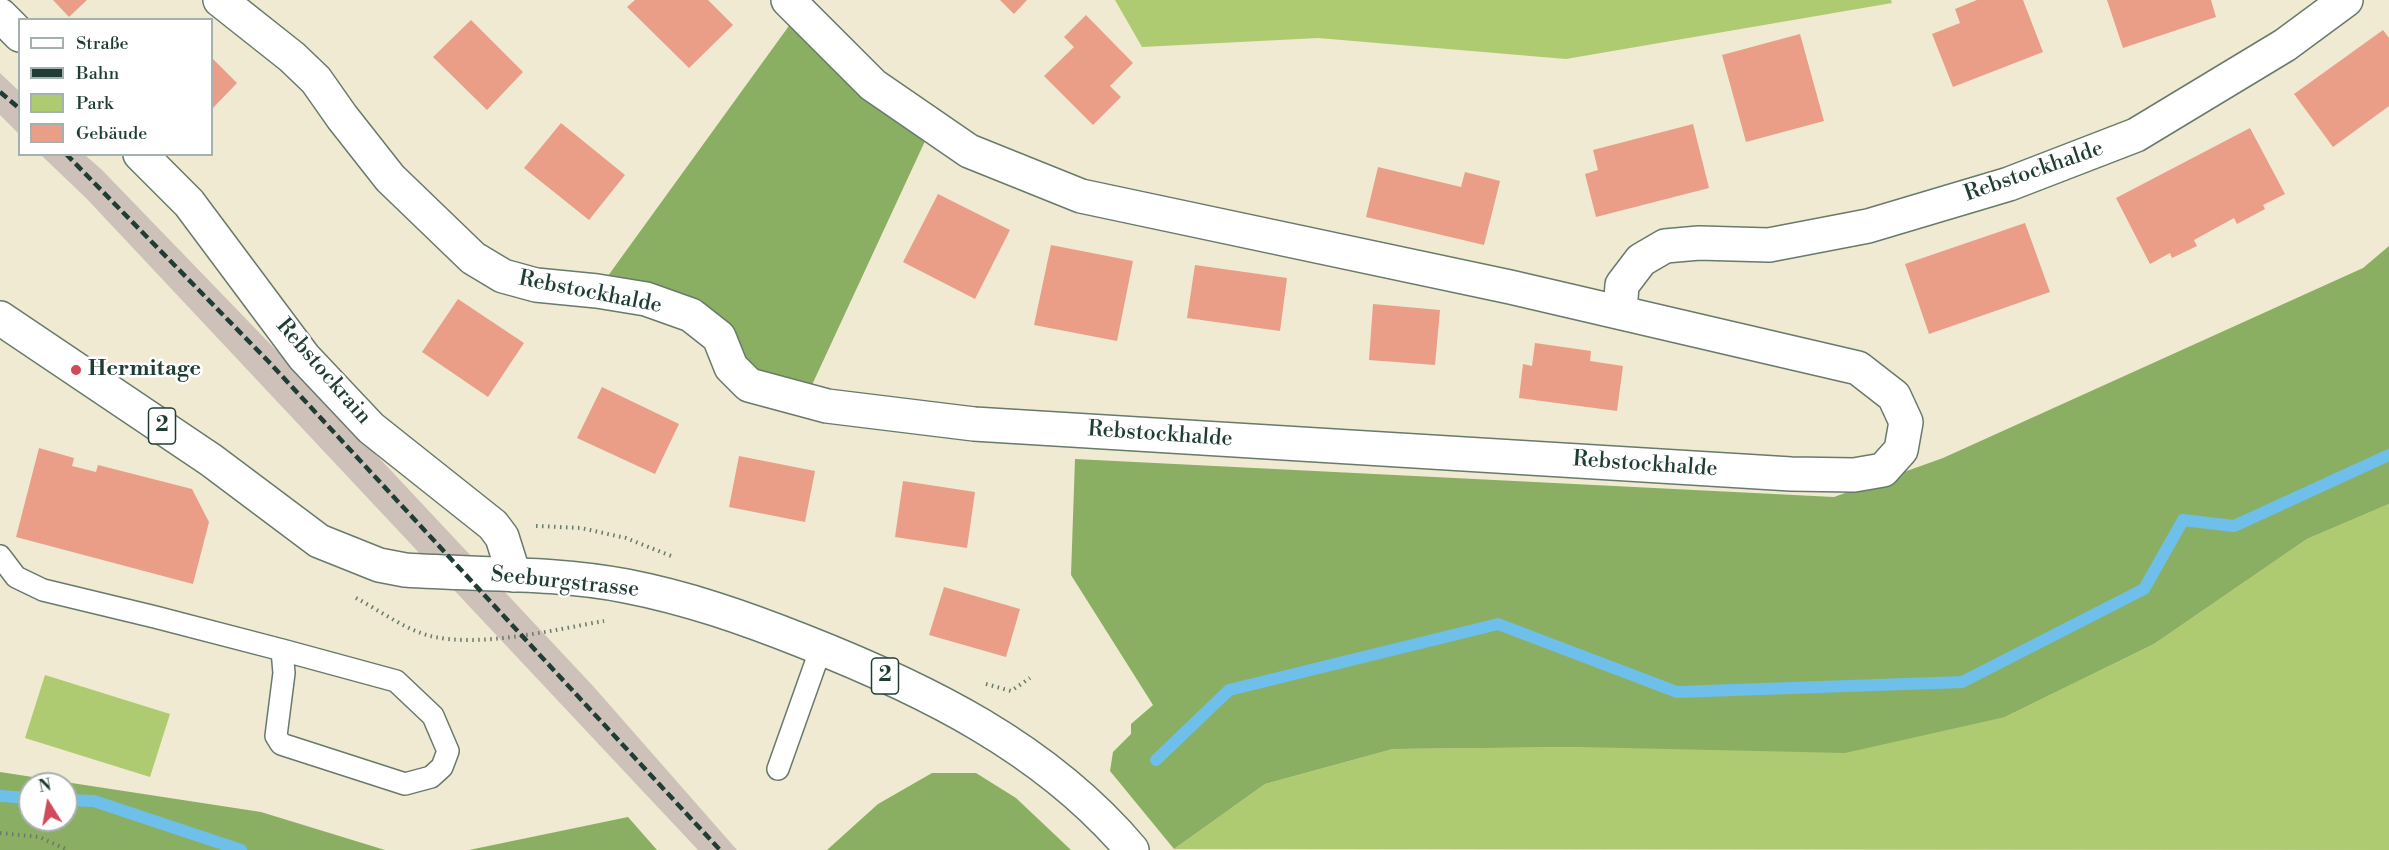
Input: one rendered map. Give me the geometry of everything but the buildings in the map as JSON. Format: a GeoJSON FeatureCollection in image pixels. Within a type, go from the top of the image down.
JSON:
{"type":"FeatureCollection","features":[{"type":"Feature","properties":{"kind":"street","name":"Rebstockhalde"},"geometry":{"type":"LineString","coordinates":[[220,0],[292,57],[316,80],[390,178],[472,258],[503,276],[536,285],[646,299],[691,315],[719,338],[731,367],[749,384],[827,406],[974,424],[1791,474],[1854,476],[1883,471],[1901,450],[1906,422],[1894,396],[1858,368],[1620,312],[1081,196],[969,151],[873,85],[788,0]]}},
{"type":"Feature","properties":{"kind":"street","name":"Rebstockhalde"},"geometry":{"type":"LineString","coordinates":[[1620,312],[1622,285],[1641,260],[1665,246],[1698,243],[1769,245],[1868,226],[2009,184],[2136,135],[2285,45],[2346,0]]}},
{"type":"Feature","properties":{"kind":"street"},"geometry":{"type":"LineString","coordinates":[[0,15],[18,33]]}},
{"type":"Feature","properties":{"kind":"street","name":"Rebstockrain"},"geometry":{"type":"LineString","coordinates":[[142,156],[189,203],[304,357],[371,428],[493,525],[502,537],[514,575]]}},
{"type":"Feature","properties":{"kind":"street","name":"Seeburgstrasse"},"geometry":{"type":"LineString","coordinates":[[0,318],[211,460],[319,541],[364,560],[397,568],[570,579],[624,586],[694,602],[821,648],[914,689],[996,733],[1051,772],[1114,828],[1132,850]]}},
{"type":"Feature","properties":{"kind":"lane"},"geometry":{"type":"LineString","coordinates":[[0,556],[16,577],[43,590],[156,617],[282,650],[396,681],[433,716],[448,751],[442,767],[432,777],[405,784],[281,744],[276,736],[284,673],[282,650]]}},
{"type":"Feature","properties":{"kind":"lane"},"geometry":{"type":"LineString","coordinates":[[778,769],[821,648]]}},
{"type":"Feature","properties":{"kind":"path"},"geometry":{"type":"LineString","coordinates":[[532,525],[571,528]]}},
{"type":"Feature","properties":{"kind":"path"},"geometry":{"type":"LineString","coordinates":[[348,593],[428,635],[459,640],[484,639],[616,620]]}},
{"type":"Feature","properties":{"kind":"path"},"geometry":{"type":"LineString","coordinates":[[0,833],[39,837],[68,850]]}},
{"type":"Feature","properties":{"kind":"shaded area"},"geometry":{"type":"Polygon","coordinates":[[[0,73],[18,90],[18,133],[0,115],[0,73]]]}},
{"type":"Feature","properties":{"kind":"shaded area"},"geometry":{"type":"Polygon","coordinates":[[[42,156],[86,156],[102,170],[337,413],[593,686],[737,850],[698,850],[87,199],[42,156]]]}},
{"type":"Feature","properties":{"kind":"green space"},"geometry":{"type":"Polygon","coordinates":[[[1115,0],[1891,0],[1892,3],[1566,59],[1318,38],[1142,47],[1115,0]]]}},
{"type":"Feature","properties":{"kind":"green space"},"geometry":{"type":"Polygon","coordinates":[[[799,12],[932,126],[805,400],[749,385],[719,337],[597,291],[799,12]]]}},
{"type":"Feature","properties":{"kind":"green space"},"geometry":{"type":"Polygon","coordinates":[[[2389,246],[2389,504],[2307,539],[2154,644],[2005,717],[1845,753],[1581,747],[1393,749],[1265,784],[1174,849],[1110,771],[1113,752],[1131,734],[1131,724],[1153,705],[1071,575],[1075,459],[1834,497],[1943,458],[2363,268],[2389,246]]]}},
{"type":"Feature","properties":{"kind":"green space"},"geometry":{"type":"Polygon","coordinates":[[[2389,504],[2389,850],[1174,849],[1265,784],[1393,749],[1581,747],[2005,717],[2154,644],[2307,539],[2389,504]]]}},
{"type":"Feature","properties":{"kind":"green space"},"geometry":{"type":"Polygon","coordinates":[[[45,675],[170,714],[150,777],[25,738],[45,675]]]}},
{"type":"Feature","properties":{"kind":"green space"},"geometry":{"type":"Polygon","coordinates":[[[0,772],[18,775],[18,832],[78,832],[78,784],[261,812],[385,850],[0,850],[0,772]]]}},
{"type":"Feature","properties":{"kind":"green space"},"geometry":{"type":"Polygon","coordinates":[[[932,773],[976,773],[1016,798],[1071,850],[827,850],[878,804],[932,773]]]}},
{"type":"Feature","properties":{"kind":"green space"},"geometry":{"type":"Polygon","coordinates":[[[628,817],[657,850],[469,850],[628,817]]]}},
{"type":"Feature","properties":{"kind":"waterway"},"geometry":{"type":"LineString","coordinates":[[1156,760],[1229,690],[1498,624],[1677,692],[1962,682],[2144,589],[2183,520],[2234,526],[2389,455]]}},
{"type":"Feature","properties":{"kind":"waterway"},"geometry":{"type":"LineString","coordinates":[[1,796],[18,797]]}},
{"type":"Feature","properties":{"kind":"waterway"},"geometry":{"type":"LineString","coordinates":[[78,800],[94,801],[241,850]]}},
{"type":"Feature","properties":{"kind":"railway"},"geometry":{"type":"LineString","coordinates":[[0,92],[18,107]]}},
{"type":"Feature","properties":{"kind":"railway"},"geometry":{"type":"LineString","coordinates":[[68,156],[269,362],[720,850]]}},
{"type":"Feature","properties":{"kind":"place","name":"Hermitage"},"geometry":{"type":"Point","coordinates":[76,370]}}]}
